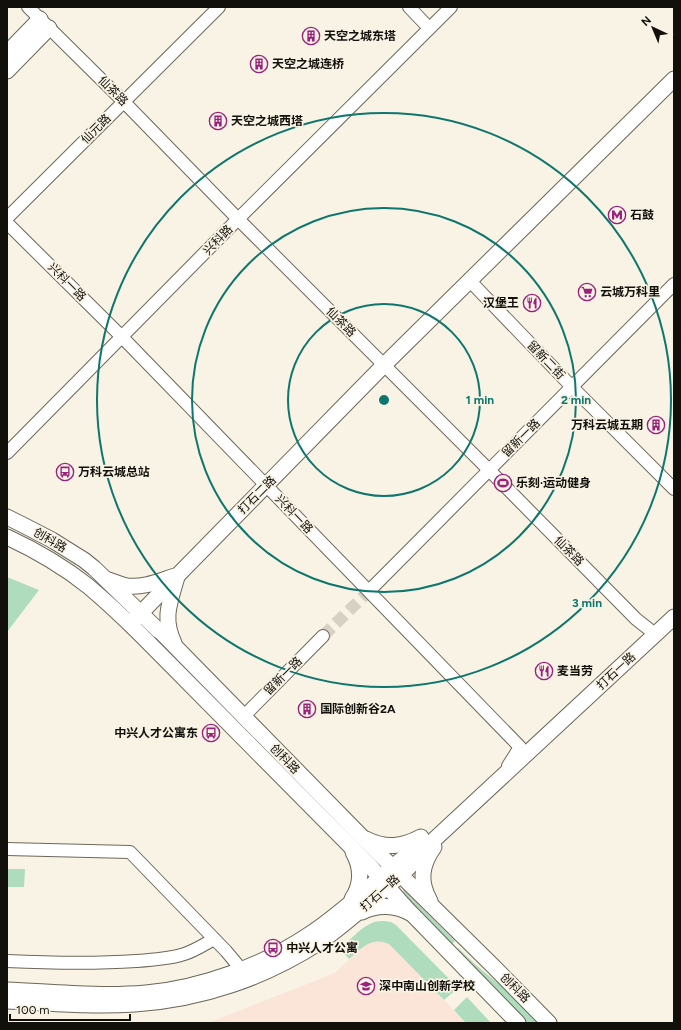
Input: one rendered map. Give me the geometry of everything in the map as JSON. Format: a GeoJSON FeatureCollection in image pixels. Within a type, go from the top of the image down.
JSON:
{"type":"FeatureCollection","features":[{"type":"Feature","properties":{"kind":"main road"},"geometry":{"type":"LineString","coordinates":[[7,53],[45,24]]}},
{"type":"Feature","properties":{"kind":"main road"},"geometry":{"type":"LineString","coordinates":[[7,70],[45,24]]}},
{"type":"Feature","properties":{"kind":"main road","name":"打石二路"},"geometry":{"type":"LineString","coordinates":[[130,624],[384,365],[674,79]]}},
{"type":"Feature","properties":{"kind":"main road","name":"创科路"},"geometry":{"type":"LineString","coordinates":[[7,517],[38,532],[74,553],[94,568],[176,647],[244,716],[355,840],[397,898],[448,953],[518,1023]]}},
{"type":"Feature","properties":{"kind":"main road","name":"创科路"},"geometry":{"type":"LineString","coordinates":[[7,536],[74,576],[102,598],[355,840],[396,871],[549,1023]]}},
{"type":"Feature","properties":{"kind":"main road"},"geometry":{"type":"LineString","coordinates":[[104,579],[124,585],[139,586],[177,576]]}},
{"type":"Feature","properties":{"kind":"main road"},"geometry":{"type":"LineString","coordinates":[[176,647],[169,630],[167,617],[177,576]]}},
{"type":"Feature","properties":{"kind":"main road","name":"打石一路"},"geometry":{"type":"LineString","coordinates":[[396,871],[410,867],[422,852],[502,777],[652,631],[674,605]]}},
{"type":"Feature","properties":{"kind":"main road","name":"打石一路"},"geometry":{"type":"LineString","coordinates":[[7,1001],[98,1005],[135,1004],[176,999],[200,994],[246,980],[286,962],[320,941],[396,871],[407,855],[520,747],[652,631],[674,617]]}},
{"type":"Feature","properties":{"kind":"main road"},"geometry":{"type":"LineString","coordinates":[[412,914],[400,908],[382,906],[349,913],[354,896],[359,886],[360,877],[360,868],[357,859],[355,840],[388,846],[410,842],[431,832]]}},
{"type":"Feature","properties":{"kind":"main road"},"geometry":{"type":"LineString","coordinates":[[422,852],[434,847],[426,860],[423,875],[425,891],[433,907]]}},
{"type":"Feature","properties":{"kind":"main road","name":"打石一路"},"geometry":{"type":"LineString","coordinates":[[7,990],[110,994],[147,993],[182,988],[206,982],[264,959],[297,942],[321,926],[349,913]]}},
{"type":"Feature","properties":{"kind":"main road"},"geometry":{"type":"LineString","coordinates":[[448,953],[463,937]]}},
{"type":"Feature","properties":{"kind":"street","name":"仙茶路"},"geometry":{"type":"LineString","coordinates":[[28,7],[636,619],[652,631]]}},
{"type":"Feature","properties":{"kind":"street","name":"仙元路"},"geometry":{"type":"LineString","coordinates":[[7,218],[219,7]]}},
{"type":"Feature","properties":{"kind":"street"},"geometry":{"type":"LineString","coordinates":[[409,7],[429,28]]}},
{"type":"Feature","properties":{"kind":"street","name":"兴科路"},"geometry":{"type":"LineString","coordinates":[[7,453],[238,219],[451,7]]}},
{"type":"Feature","properties":{"kind":"street","name":"兴科一路"},"geometry":{"type":"LineString","coordinates":[[7,223],[122,337],[520,747]]}},
{"type":"Feature","properties":{"kind":"street","name":"留新二街"},"geometry":{"type":"LineString","coordinates":[[470,281],[572,387],[674,489]]}},
{"type":"Feature","properties":{"kind":"street","name":"留新一路"},"geometry":{"type":"LineString","coordinates":[[368,591],[674,284]]}},
{"type":"Feature","properties":{"kind":"street","name":"留新一路"},"geometry":{"type":"LineString","coordinates":[[244,716],[323,636]]}},
{"type":"Feature","properties":{"kind":"street"},"geometry":{"type":"LineString","coordinates":[[502,777],[520,747]]}},
{"type":"Feature","properties":{"kind":"street"},"geometry":{"type":"LineString","coordinates":[[7,849],[130,852],[226,951],[241,969]]}},
{"type":"Feature","properties":{"kind":"street"},"geometry":{"type":"LineString","coordinates":[[7,961],[110,963],[157,959],[181,955],[196,950],[214,939]]}},
{"type":"Feature","properties":{"kind":"shaded area","name":"深中南山创新学校"},"geometry":{"type":"Polygon","coordinates":[[[383,941],[389,944],[466,1023],[208,1023],[335,973],[365,945],[371,942],[383,941]]]}},
{"type":"Feature","properties":{"kind":"green space"},"geometry":{"type":"Polygon","coordinates":[[[7,577],[39,590],[7,632],[7,577]]]}},
{"type":"Feature","properties":{"kind":"green space"},"geometry":{"type":"Polygon","coordinates":[[[7,869],[25,869],[24,887],[7,887],[7,869]]]}},
{"type":"Feature","properties":{"kind":"green space"},"geometry":{"type":"Polygon","coordinates":[[[404,890],[455,941],[452,944],[401,893],[404,890]]]}},
{"type":"Feature","properties":{"kind":"green space"},"geometry":{"type":"Polygon","coordinates":[[[384,921],[391,922],[396,925],[458,988],[444,1000],[389,944],[383,942],[377,941],[367,944],[349,959],[340,949],[369,924],[384,921]]]}},
{"type":"Feature","properties":{"kind":"green space"},"geometry":{"type":"Polygon","coordinates":[[[458,948],[500,985],[538,1023],[526,1023],[455,951],[458,948]]]}},
{"type":"Feature","properties":{"kind":"green space"},"geometry":{"type":"Polygon","coordinates":[[[467,997],[491,1023],[466,1023],[454,1010],[467,997]]]}},
{"type":"Feature","properties":{"kind":"tunnel"},"geometry":{"type":"LineString","coordinates":[[323,636],[369,591]]}},
{"type":"Feature","properties":{"kind":"place","name":"天空之城东塔"},"geometry":{"type":"Point","coordinates":[311,36]}},
{"type":"Feature","properties":{"kind":"place","name":"天空之城连桥"},"geometry":{"type":"Point","coordinates":[259,64]}},
{"type":"Feature","properties":{"kind":"place","name":"天空之城西塔"},"geometry":{"type":"Point","coordinates":[218,121]}},
{"type":"Feature","properties":{"kind":"place","name":"石鼓"},"geometry":{"type":"Point","coordinates":[617,215]}},
{"type":"Feature","properties":{"kind":"place","name":"云城万科里"},"geometry":{"type":"Point","coordinates":[587,292]}},
{"type":"Feature","properties":{"kind":"place","name":"汉堡王"},"geometry":{"type":"Point","coordinates":[532,303]}},
{"type":"Feature","properties":{"kind":"place","name":"万科云城五期"},"geometry":{"type":"Point","coordinates":[656,425]}},
{"type":"Feature","properties":{"kind":"place","name":"万科云城总站"},"geometry":{"type":"Point","coordinates":[65,472]}},
{"type":"Feature","properties":{"kind":"place","name":"乐刻·运动健身"},"geometry":{"type":"Point","coordinates":[503,483]}},
{"type":"Feature","properties":{"kind":"place","name":"麦当劳"},"geometry":{"type":"Point","coordinates":[544,671]}},
{"type":"Feature","properties":{"kind":"place","name":"国际创新谷2A"},"geometry":{"type":"Point","coordinates":[307,709]}},
{"type":"Feature","properties":{"kind":"place","name":"中兴人才公寓东"},"geometry":{"type":"Point","coordinates":[211,733]}},
{"type":"Feature","properties":{"kind":"place","name":"中兴人才公寓"},"geometry":{"type":"Point","coordinates":[273,948]}},
{"type":"Feature","properties":{"kind":"place","name":"深中南山创新学校"},"geometry":{"type":"Point","coordinates":[366,986]}}]}
